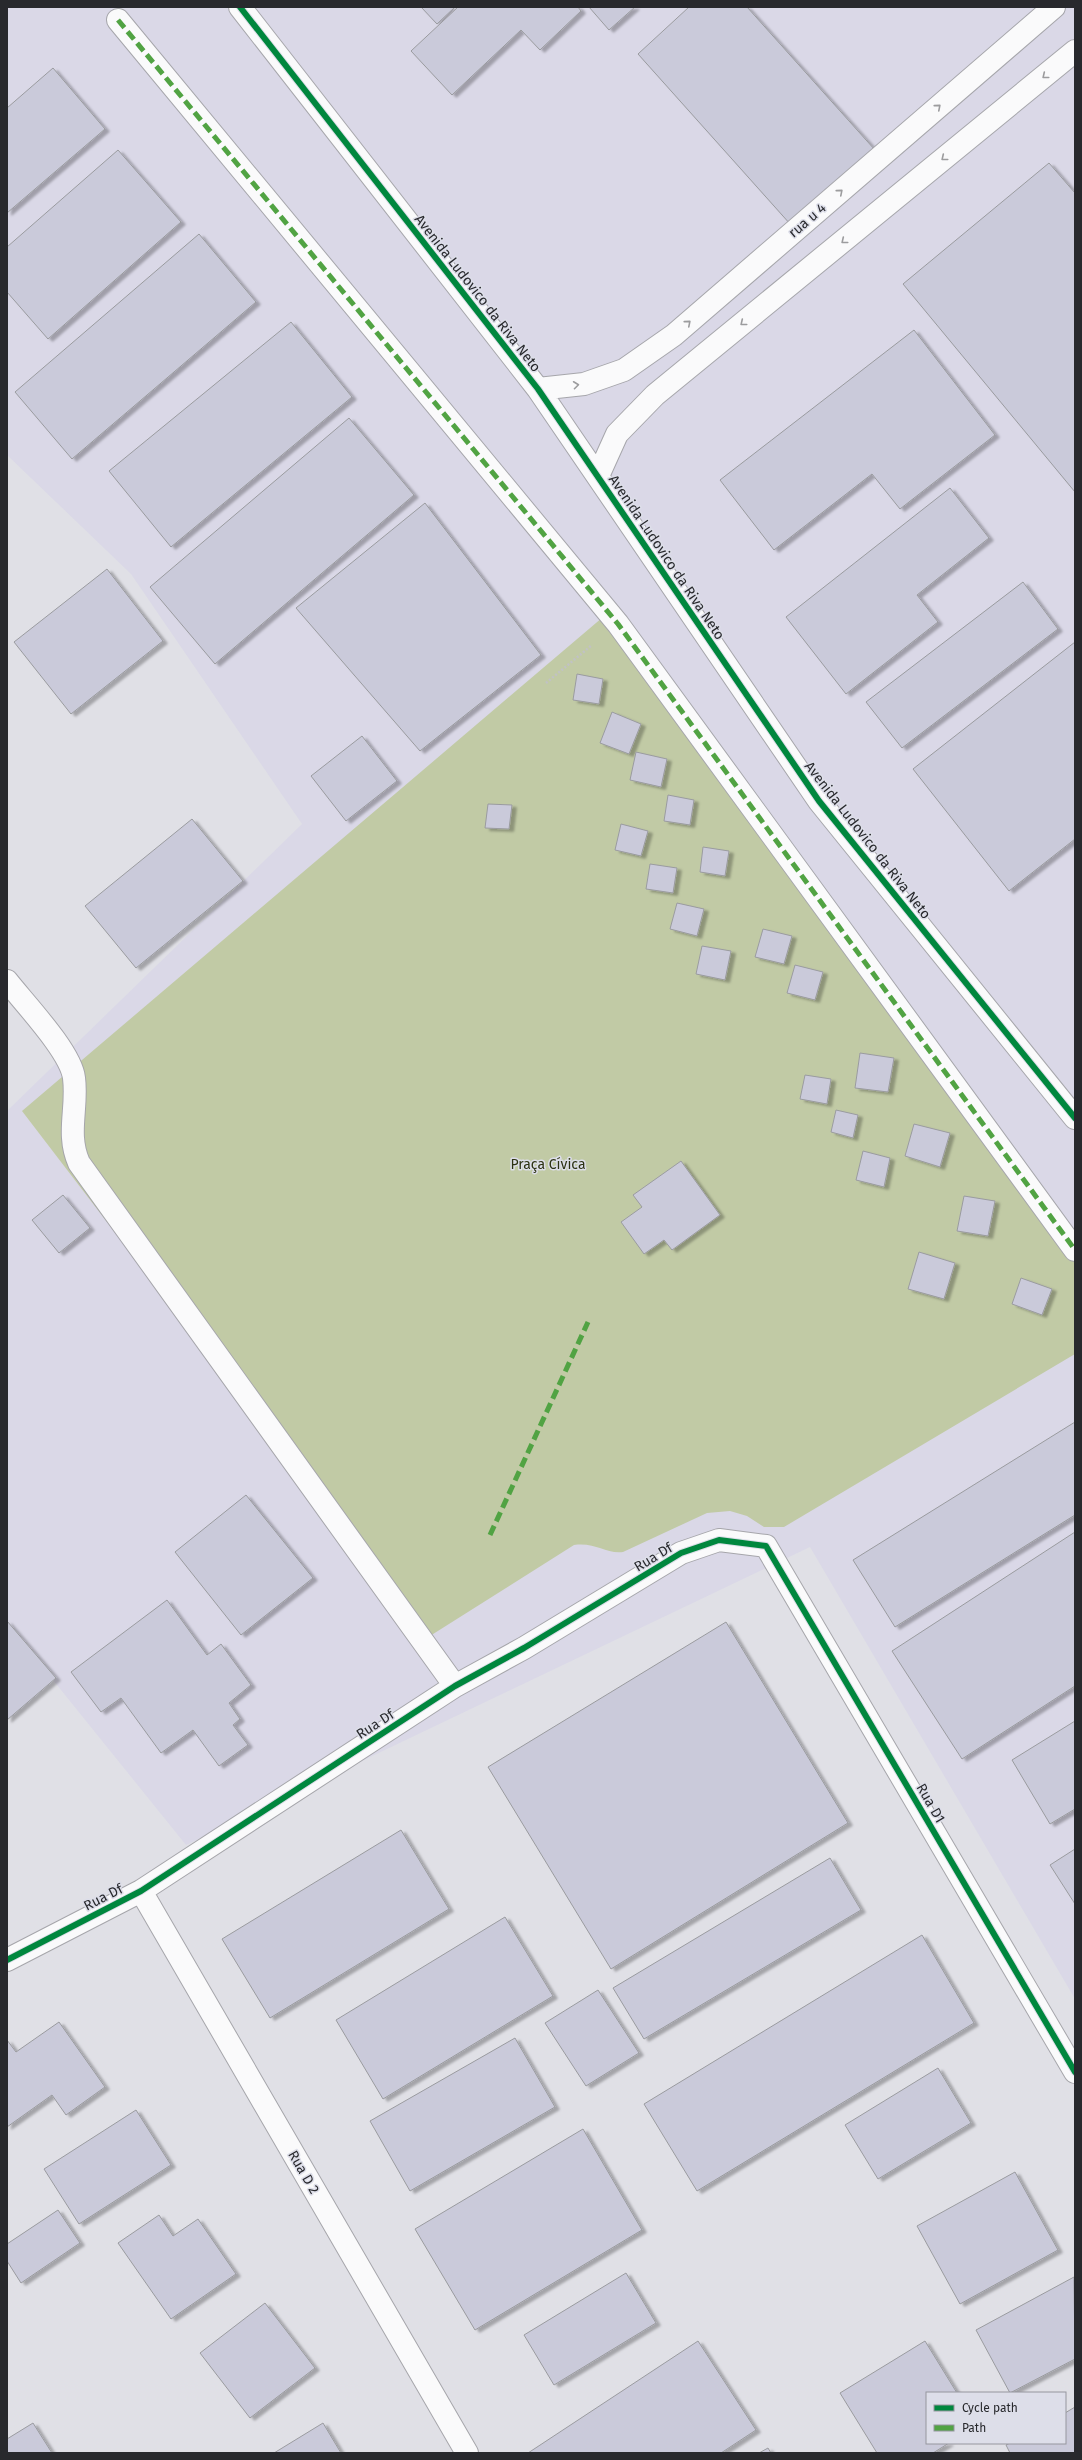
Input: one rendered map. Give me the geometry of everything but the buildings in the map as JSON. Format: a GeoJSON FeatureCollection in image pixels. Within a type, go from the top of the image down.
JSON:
{"type":"FeatureCollection","features":[{"type":"Feature","properties":{"kind":"street","name":"Avenida Ludovico da Riva Neto"},"geometry":{"type":"LineString","coordinates":[[240,7],[538,389],[819,801],[1067,1094],[1075,1118]]}},
{"type":"Feature","properties":{"kind":"street","name":"rua u 4"},"geometry":{"type":"LineString","coordinates":[[538,389],[584,384],[624,370],[674,335],[1054,7]]}},
{"type":"Feature","properties":{"kind":"street"},"geometry":{"type":"LineString","coordinates":[[118,20],[618,624],[1075,1250]]}},
{"type":"Feature","properties":{"kind":"street"},"geometry":{"type":"LineString","coordinates":[[598,476],[617,434],[655,395],[1075,51]]}},
{"type":"Feature","properties":{"kind":"street"},"geometry":{"type":"LineString","coordinates":[[7,981],[71,1062],[75,1090],[71,1138],[79,1163],[455,1686]]}},
{"type":"Feature","properties":{"kind":"street","name":"Rua Df"},"geometry":{"type":"LineString","coordinates":[[7,1960],[141,1891],[455,1686],[524,1648],[681,1553],[719,1540],[766,1546]]}},
{"type":"Feature","properties":{"kind":"street","name":"Rua D1"},"geometry":{"type":"LineString","coordinates":[[766,1546],[1075,2072]]}},
{"type":"Feature","properties":{"kind":"street","name":"Rua D 2"},"geometry":{"type":"LineString","coordinates":[[141,1891],[467,2453]]}},
{"type":"Feature","properties":{"kind":"path"},"geometry":{"type":"LineString","coordinates":[[546,683],[618,624]]}},
{"type":"Feature","properties":{"kind":"shaded area"},"geometry":{"type":"Polygon","coordinates":[[[7,7],[1075,7],[1075,1999],[810,1547],[186,1845],[7,1623],[7,1111],[302,824],[131,574],[7,455],[7,7]]]}},
{"type":"Feature","properties":{"kind":"green space","name":"Praça Cívica"},"geometry":{"type":"Polygon","coordinates":[[[616,606],[1075,1243],[1075,1354],[784,1527],[764,1527],[747,1516],[730,1511],[707,1513],[623,1552],[611,1551],[588,1545],[574,1545],[422,1641],[205,1350],[22,1111],[616,606]]]}},
{"type":"Feature","properties":{"kind":"marked path"},"geometry":{"type":"LineString","coordinates":[[118,20],[618,624],[1075,1250]]}},
{"type":"Feature","properties":{"kind":"marked path"},"geometry":{"type":"LineString","coordinates":[[490,1535],[588,1322]]}},
{"type":"Feature","properties":{"kind":"cycle path"},"geometry":{"type":"LineString","coordinates":[[240,7],[538,389],[819,801],[1075,1118]]}},
{"type":"Feature","properties":{"kind":"cycle path"},"geometry":{"type":"LineString","coordinates":[[7,1960],[141,1891],[455,1686],[524,1648],[681,1553],[719,1540],[766,1546],[1075,2072]]}}]}
